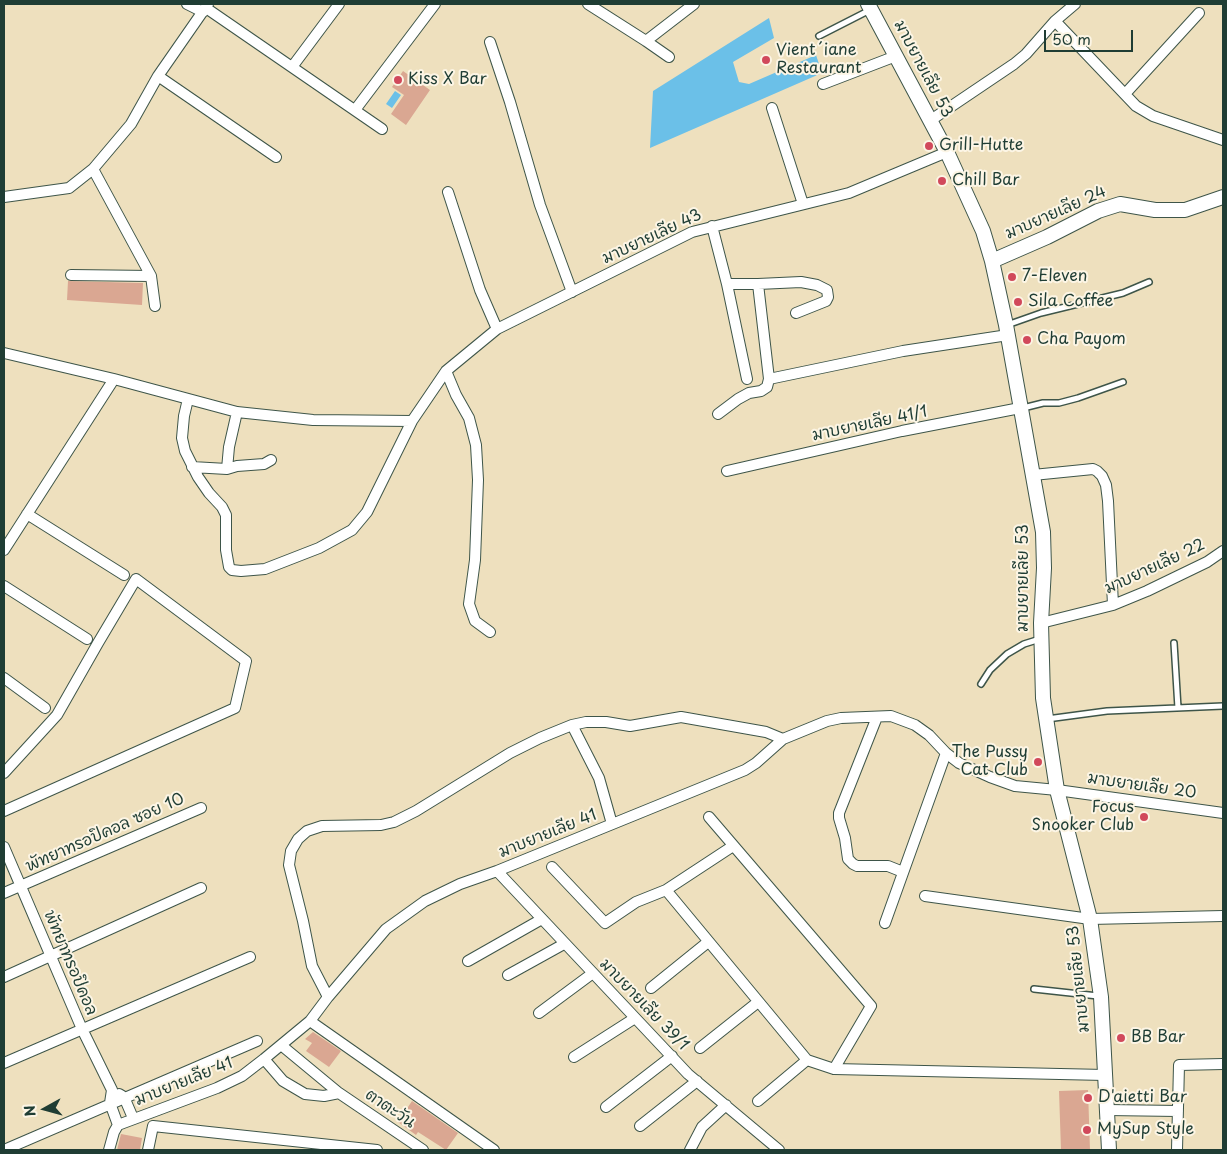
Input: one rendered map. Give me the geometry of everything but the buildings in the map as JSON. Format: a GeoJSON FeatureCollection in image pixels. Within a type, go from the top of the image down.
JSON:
{"type":"FeatureCollection","features":[{"type":"Feature","properties":{"kind":"street"},"geometry":{"type":"LineString","coordinates":[[187,4],[205,8],[382,129]]}},
{"type":"Feature","properties":{"kind":"street"},"geometry":{"type":"LineString","coordinates":[[292,67],[339,4]]}},
{"type":"Feature","properties":{"kind":"street"},"geometry":{"type":"LineString","coordinates":[[355,110],[435,4]]}},
{"type":"Feature","properties":{"kind":"street"},"geometry":{"type":"LineString","coordinates":[[588,4],[669,57]]}},
{"type":"Feature","properties":{"kind":"street"},"geometry":{"type":"LineString","coordinates":[[646,41],[694,4]]}},
{"type":"Feature","properties":{"kind":"street"},"geometry":{"type":"LineString","coordinates":[[930,120],[1014,64],[1026,54],[1055,21],[1075,4]]}},
{"type":"Feature","properties":{"kind":"street","name":"มาบยายเลีย 53"},"geometry":{"type":"LineString","coordinates":[[869,7],[947,152],[983,231],[992,261],[1007,330],[1043,532],[1044,568],[1041,623],[1043,698],[1057,790],[1090,918],[1101,997],[1108,1150]]}},
{"type":"Feature","properties":{"kind":"street"},"geometry":{"type":"LineString","coordinates":[[4,197],[69,188],[93,169],[131,124],[158,76],[205,8]]}},
{"type":"Feature","properties":{"kind":"street"},"geometry":{"type":"LineString","coordinates":[[1125,94],[1199,14]]}},
{"type":"Feature","properties":{"kind":"street"},"geometry":{"type":"LineString","coordinates":[[1055,21],[1136,106],[1153,116],[1223,140]]}},
{"type":"Feature","properties":{"kind":"street"},"geometry":{"type":"LineString","coordinates":[[490,42],[510,102],[540,205],[572,292]]}},
{"type":"Feature","properties":{"kind":"street"},"geometry":{"type":"LineString","coordinates":[[823,84],[896,56]]}},
{"type":"Feature","properties":{"kind":"street"},"geometry":{"type":"LineString","coordinates":[[158,76],[276,157]]}},
{"type":"Feature","properties":{"kind":"street"},"geometry":{"type":"LineString","coordinates":[[772,108],[803,204]]}},
{"type":"Feature","properties":{"kind":"street","name":"มาบยายเลีย 43"},"geometry":{"type":"LineString","coordinates":[[192,467],[226,515],[226,550],[229,567],[232,570],[265,569],[319,548],[352,530],[368,512],[412,421],[446,371],[497,329],[692,232],[849,193],[947,152]]}},
{"type":"Feature","properties":{"kind":"street"},"geometry":{"type":"LineString","coordinates":[[93,169],[151,276],[155,306]]}},
{"type":"Feature","properties":{"kind":"street"},"geometry":{"type":"LineString","coordinates":[[448,192],[480,290],[497,329]]}},
{"type":"Feature","properties":{"kind":"street","name":"มาบยายเลีย 24"},"geometry":{"type":"LineString","coordinates":[[992,261],[1047,237],[1098,211],[1120,204],[1154,210],[1186,210],[1223,197]]}},
{"type":"Feature","properties":{"kind":"street"},"geometry":{"type":"LineString","coordinates":[[712,226],[727,284],[747,378]]}},
{"type":"Feature","properties":{"kind":"street"},"geometry":{"type":"LineString","coordinates":[[71,275],[151,276]]}},
{"type":"Feature","properties":{"kind":"street"},"geometry":{"type":"LineString","coordinates":[[727,284],[801,282],[817,285],[827,290],[828,297],[826,301],[796,313]]}},
{"type":"Feature","properties":{"kind":"street"},"geometry":{"type":"LineString","coordinates":[[718,414],[738,398],[749,393],[761,391],[766,387],[770,379],[758,284]]}},
{"type":"Feature","properties":{"kind":"street"},"geometry":{"type":"LineString","coordinates":[[770,379],[1007,330]]}},
{"type":"Feature","properties":{"kind":"street"},"geometry":{"type":"LineString","coordinates":[[4,353],[114,379],[237,412],[313,420],[412,421]]}},
{"type":"Feature","properties":{"kind":"street"},"geometry":{"type":"LineString","coordinates":[[446,371],[456,395],[469,418],[476,445],[478,480],[475,560],[469,604],[475,621],[490,632]]}},
{"type":"Feature","properties":{"kind":"street"},"geometry":{"type":"LineString","coordinates":[[4,550],[114,379]]}},
{"type":"Feature","properties":{"kind":"street"},"geometry":{"type":"LineString","coordinates":[[188,399],[182,438],[192,467],[227,469],[237,466],[264,464],[271,460]]}},
{"type":"Feature","properties":{"kind":"street","name":"มาบยายเลีย 41/1"},"geometry":{"type":"LineString","coordinates":[[726,471],[902,431],[1020,408]]}},
{"type":"Feature","properties":{"kind":"street"},"geometry":{"type":"LineString","coordinates":[[227,469],[229,447],[237,412]]}},
{"type":"Feature","properties":{"kind":"street"},"geometry":{"type":"LineString","coordinates":[[1033,475],[1093,470],[1102,476],[1106,485],[1108,501],[1113,605]]}},
{"type":"Feature","properties":{"kind":"street"},"geometry":{"type":"LineString","coordinates":[[27,514],[124,574]]}},
{"type":"Feature","properties":{"kind":"street","name":"มาบยายเลีย 22"},"geometry":{"type":"LineString","coordinates":[[1041,623],[1113,605],[1207,562],[1223,551]]}},
{"type":"Feature","properties":{"kind":"street"},"geometry":{"type":"LineString","coordinates":[[4,773],[57,715],[136,579],[246,661],[235,708],[4,811]]}},
{"type":"Feature","properties":{"kind":"street"},"geometry":{"type":"LineString","coordinates":[[4,586],[87,639]]}},
{"type":"Feature","properties":{"kind":"street"},"geometry":{"type":"LineString","coordinates":[[4,678],[45,708]]}},
{"type":"Feature","properties":{"kind":"street"},"geometry":{"type":"LineString","coordinates":[[877,716],[838,818],[845,838],[848,859],[853,864],[857,866],[888,866],[903,872]]}},
{"type":"Feature","properties":{"kind":"street","name":"มาบยายเลีย 41"},"geometry":{"type":"LineString","coordinates":[[118,1125],[217,1088],[242,1076],[310,1021],[386,929],[425,901],[460,884],[497,871],[745,770],[756,763],[783,739],[827,721],[892,716],[915,725],[929,735],[946,753],[959,763],[976,771],[1015,786],[1057,790]]}},
{"type":"Feature","properties":{"kind":"street"},"geometry":{"type":"LineString","coordinates":[[328,997],[312,966],[304,922],[289,865],[291,850],[298,839],[307,831],[322,826],[381,825],[394,822],[416,811],[510,753],[540,738],[572,725],[586,722],[606,722],[630,726],[681,717],[766,732],[783,739]]}},
{"type":"Feature","properties":{"kind":"street"},"geometry":{"type":"LineString","coordinates":[[572,725],[599,778],[612,824]]}},
{"type":"Feature","properties":{"kind":"street"},"geometry":{"type":"LineString","coordinates":[[885,923],[946,753]]}},
{"type":"Feature","properties":{"kind":"street","name":"มาบยายเลีย 20"},"geometry":{"type":"LineString","coordinates":[[1057,790],[1223,812]]}},
{"type":"Feature","properties":{"kind":"street","name":"พัทยาทรอปิคอล ซอย 10"},"geometry":{"type":"LineString","coordinates":[[4,894],[201,808]]}},
{"type":"Feature","properties":{"kind":"street"},"geometry":{"type":"LineString","coordinates":[[708,817],[872,1006],[834,1069]]}},
{"type":"Feature","properties":{"kind":"street"},"geometry":{"type":"LineString","coordinates":[[552,868],[605,923],[636,902],[666,890],[733,846]]}},
{"type":"Feature","properties":{"kind":"street","name":"พัทยาทรอปิคอล"},"geometry":{"type":"LineString","coordinates":[[4,847],[82,1029],[112,1090]]}},
{"type":"Feature","properties":{"kind":"street","name":"มาบยายเลีย 39/1"},"geometry":{"type":"LineString","coordinates":[[497,871],[564,944],[697,1081],[779,1150]]}},
{"type":"Feature","properties":{"kind":"street"},"geometry":{"type":"LineString","coordinates":[[4,977],[201,888]]}},
{"type":"Feature","properties":{"kind":"street"},"geometry":{"type":"LineString","coordinates":[[666,890],[807,1060],[834,1069],[1104,1075]]}},
{"type":"Feature","properties":{"kind":"street"},"geometry":{"type":"LineString","coordinates":[[925,896],[1090,918],[1223,916]]}},
{"type":"Feature","properties":{"kind":"street"},"geometry":{"type":"LineString","coordinates":[[468,961],[542,919]]}},
{"type":"Feature","properties":{"kind":"street"},"geometry":{"type":"LineString","coordinates":[[651,988],[708,942]]}},
{"type":"Feature","properties":{"kind":"street"},"geometry":{"type":"LineString","coordinates":[[508,975],[564,944]]}},
{"type":"Feature","properties":{"kind":"street"},"geometry":{"type":"LineString","coordinates":[[4,1063],[250,957]]}},
{"type":"Feature","properties":{"kind":"street"},"geometry":{"type":"LineString","coordinates":[[539,1013],[593,974]]}},
{"type":"Feature","properties":{"kind":"street"},"geometry":{"type":"LineString","coordinates":[[700,1048],[758,1002]]}},
{"type":"Feature","properties":{"kind":"street"},"geometry":{"type":"LineString","coordinates":[[574,1057],[635,1018]]}},
{"type":"Feature","properties":{"kind":"street"},"geometry":{"type":"LineString","coordinates":[[310,1021],[494,1150]]}},
{"type":"Feature","properties":{"kind":"street"},"geometry":{"type":"LineString","coordinates":[[4,1150],[257,1040]]}},
{"type":"Feature","properties":{"kind":"street","name":"ตาตะวัน"},"geometry":{"type":"LineString","coordinates":[[281,1045],[339,1092],[423,1150]]}},
{"type":"Feature","properties":{"kind":"street"},"geometry":{"type":"LineString","coordinates":[[606,1107],[672,1056]]}},
{"type":"Feature","properties":{"kind":"street","name":"ตาตะวัน"},"geometry":{"type":"LineString","coordinates":[[264,1059],[282,1081],[305,1094],[324,1096],[339,1092]]}},
{"type":"Feature","properties":{"kind":"street"},"geometry":{"type":"LineString","coordinates":[[758,1101],[807,1060]]}},
{"type":"Feature","properties":{"kind":"street"},"geometry":{"type":"LineString","coordinates":[[1177,1150],[1180,1064],[1223,1064]]}},
{"type":"Feature","properties":{"kind":"street"},"geometry":{"type":"LineString","coordinates":[[640,1126],[697,1081]]}},
{"type":"Feature","properties":{"kind":"street"},"geometry":{"type":"LineString","coordinates":[[109,1150],[118,1125],[110,1103],[112,1090],[124,1097],[133,1118]]}},
{"type":"Feature","properties":{"kind":"street"},"geometry":{"type":"LineString","coordinates":[[690,1150],[702,1127],[726,1105]]}},
{"type":"Feature","properties":{"kind":"street"},"geometry":{"type":"LineString","coordinates":[[1107,1110],[1178,1111]]}},
{"type":"Feature","properties":{"kind":"street"},"geometry":{"type":"LineString","coordinates":[[148,1150],[153,1126],[344,1148],[377,1150]]}},
{"type":"Feature","properties":{"kind":"lane"},"geometry":{"type":"LineString","coordinates":[[819,36],[869,7]]}},
{"type":"Feature","properties":{"kind":"lane"},"geometry":{"type":"LineString","coordinates":[[1007,330],[1041,313],[1123,293],[1149,282]]}},
{"type":"Feature","properties":{"kind":"lane"},"geometry":{"type":"LineString","coordinates":[[1020,408],[1043,403],[1059,403],[1123,382]]}},
{"type":"Feature","properties":{"kind":"lane"},"geometry":{"type":"LineString","coordinates":[[982,684],[990,670],[1007,654],[1024,644],[1042,638]]}},
{"type":"Feature","properties":{"kind":"lane"},"geometry":{"type":"LineString","coordinates":[[1174,643],[1178,708]]}},
{"type":"Feature","properties":{"kind":"lane"},"geometry":{"type":"LineString","coordinates":[[1047,719],[1107,711],[1223,706]]}},
{"type":"Feature","properties":{"kind":"lane"},"geometry":{"type":"LineString","coordinates":[[1034,989],[1101,997]]}},
{"type":"Feature","properties":{"kind":"water"},"geometry":{"type":"Polygon","coordinates":[[[769,18],[774,38],[733,62],[739,82],[749,84],[816,55],[822,73],[650,148],[653,91],[769,18]]]}},
{"type":"Feature","properties":{"kind":"water"},"geometry":{"type":"Polygon","coordinates":[[[395,91],[401,95],[392,108],[386,104],[395,91]]]}},
{"type":"Feature","properties":{"kind":"place","name":"Vient´iane Restaurant"},"geometry":{"type":"Point","coordinates":[766,60]}},
{"type":"Feature","properties":{"kind":"place","name":"Kiss X Bar"},"geometry":{"type":"Point","coordinates":[398,80]}},
{"type":"Feature","properties":{"kind":"place","name":"Grill-Hutte"},"geometry":{"type":"Point","coordinates":[929,146]}},
{"type":"Feature","properties":{"kind":"place","name":"Chill Bar"},"geometry":{"type":"Point","coordinates":[942,181]}},
{"type":"Feature","properties":{"kind":"place","name":"7-Eleven"},"geometry":{"type":"Point","coordinates":[1012,277]}},
{"type":"Feature","properties":{"kind":"place","name":"Sila Coffee"},"geometry":{"type":"Point","coordinates":[1018,302]}},
{"type":"Feature","properties":{"kind":"place","name":"Cha Payom"},"geometry":{"type":"Point","coordinates":[1027,340]}},
{"type":"Feature","properties":{"kind":"place","name":"The Pussy Cat Club"},"geometry":{"type":"Point","coordinates":[1038,762]}},
{"type":"Feature","properties":{"kind":"place","name":"Focus Snooker Club"},"geometry":{"type":"Point","coordinates":[1144,817]}},
{"type":"Feature","properties":{"kind":"place","name":"BB Bar"},"geometry":{"type":"Point","coordinates":[1121,1038]}},
{"type":"Feature","properties":{"kind":"place","name":"D'aietti Bar"},"geometry":{"type":"Point","coordinates":[1088,1098]}},
{"type":"Feature","properties":{"kind":"place","name":"MySup Style"},"geometry":{"type":"Point","coordinates":[1087,1130]}}]}
